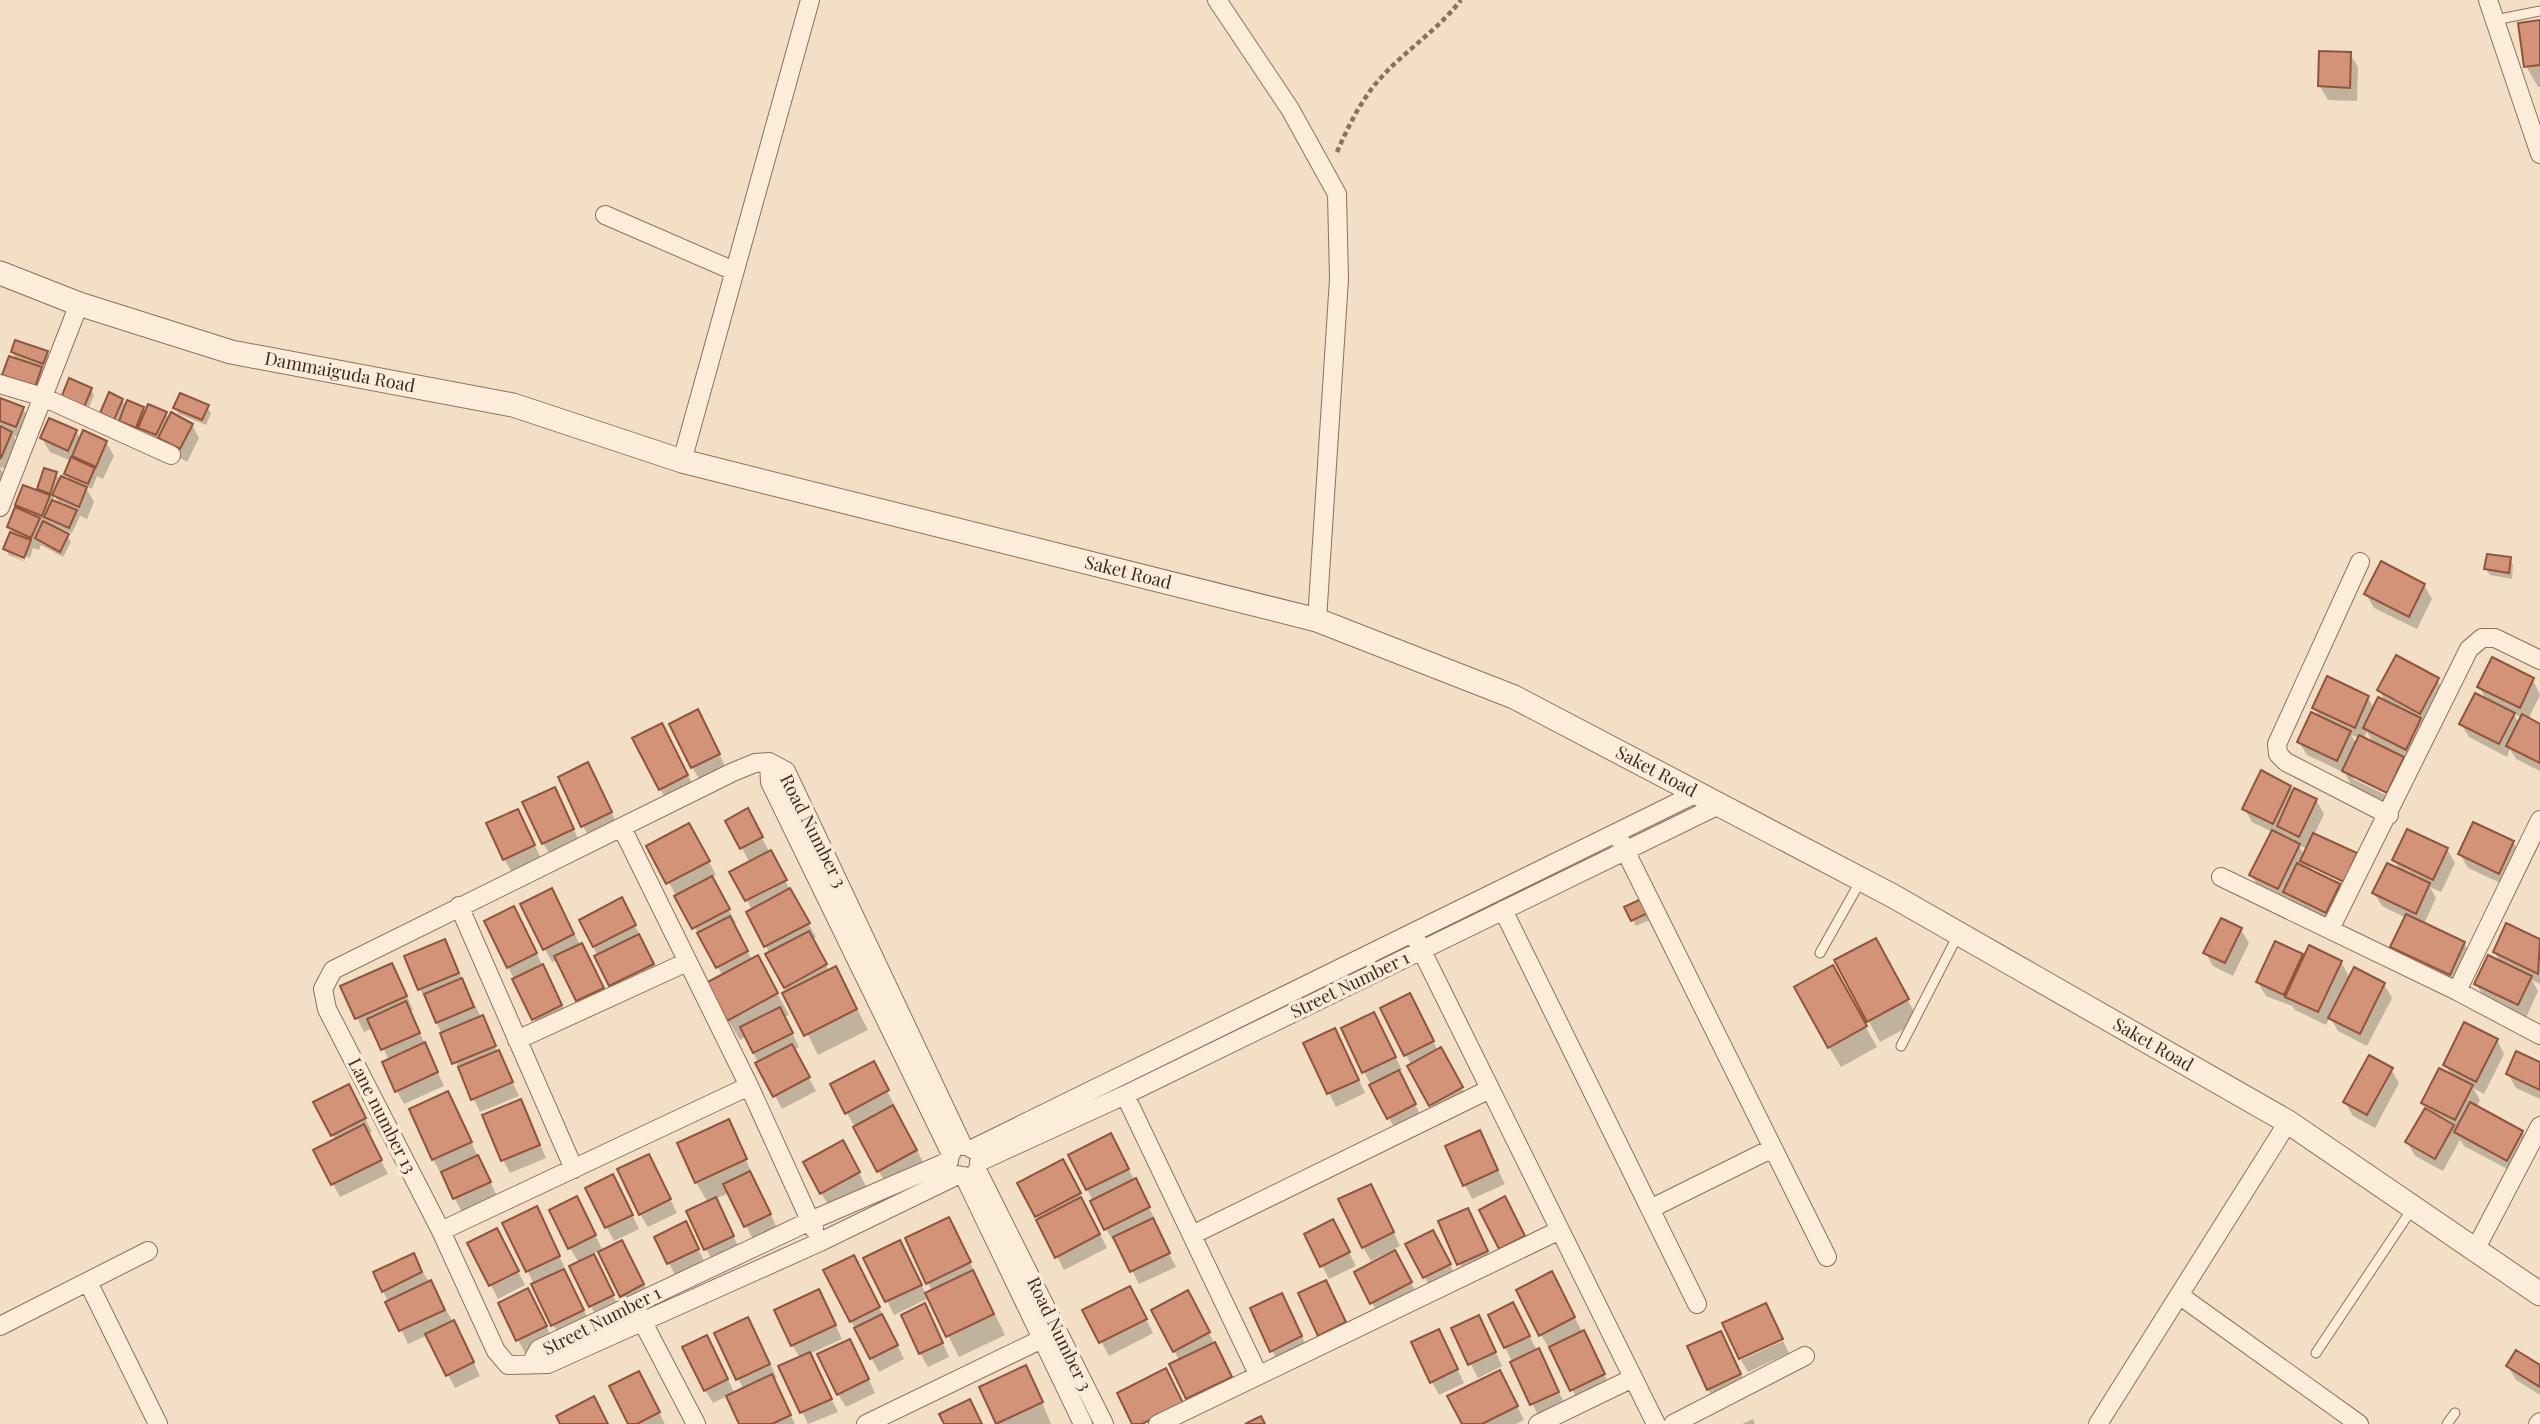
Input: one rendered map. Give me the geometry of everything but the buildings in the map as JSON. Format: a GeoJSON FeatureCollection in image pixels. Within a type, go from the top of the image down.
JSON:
{"type":"FeatureCollection","features":[{"type":"Feature","properties":{"kind":"street"},"geometry":{"type":"LineString","coordinates":[[682,461],[810,0]]}},
{"type":"Feature","properties":{"kind":"street"},"geometry":{"type":"LineString","coordinates":[[1217,0],[1290,109],[1337,194],[1339,279],[1317,620]]}},
{"type":"Feature","properties":{"kind":"street"},"geometry":{"type":"LineString","coordinates":[[2488,0],[2540,154]]}},
{"type":"Feature","properties":{"kind":"street"},"geometry":{"type":"LineString","coordinates":[[605,215],[734,271]]}},
{"type":"Feature","properties":{"kind":"street","name":"Dammaiguda Road"},"geometry":{"type":"LineString","coordinates":[[0,272],[79,304],[231,352],[513,405],[682,461]]}},
{"type":"Feature","properties":{"kind":"street"},"geometry":{"type":"LineString","coordinates":[[0,507],[79,304]]}},
{"type":"Feature","properties":{"kind":"street"},"geometry":{"type":"LineString","coordinates":[[0,384],[43,397],[171,455]]}},
{"type":"Feature","properties":{"kind":"street","name":"Saket Road"},"geometry":{"type":"LineString","coordinates":[[682,461],[1317,620],[1514,697],[1862,880],[2288,1122],[2474,1252],[2540,1294]]}},
{"type":"Feature","properties":{"kind":"street"},"geometry":{"type":"LineString","coordinates":[[2360,562],[2277,744],[2278,754],[2286,762],[2389,815]]}},
{"type":"Feature","properties":{"kind":"street"},"geometry":{"type":"LineString","coordinates":[[2330,929],[2389,815],[2469,649],[2482,638],[2495,638],[2540,660]]}},
{"type":"Feature","properties":{"kind":"street","name":"Road Number 3"},"geometry":{"type":"LineString","coordinates":[[622,828],[733,772],[755,763],[769,762],[770,782],[964,1162],[1104,1424]]}},
{"type":"Feature","properties":{"kind":"street","name":"Street Number 1"},"geometry":{"type":"LineString","coordinates":[[637,1312],[820,1242],[1115,1076],[1697,793]]}},
{"type":"Feature","properties":{"kind":"street","name":"Street Number 1"},"geometry":{"type":"LineString","coordinates":[[531,1363],[548,1364],[637,1312],[810,1221],[964,1162],[1125,1095],[1719,805]]}},
{"type":"Feature","properties":{"kind":"street"},"geometry":{"type":"LineString","coordinates":[[2457,990],[2540,820]]}},
{"type":"Feature","properties":{"kind":"street"},"geometry":{"type":"LineString","coordinates":[[574,1169],[459,906],[622,828],[749,1086],[820,1242]]}},
{"type":"Feature","properties":{"kind":"street"},"geometry":{"type":"LineString","coordinates":[[1616,833],[1827,1257]]}},
{"type":"Feature","properties":{"kind":"street"},"geometry":{"type":"LineString","coordinates":[[2221,877],[2457,990],[2540,1035]]}},
{"type":"Feature","properties":{"kind":"street","name":"Lane number 13"},"geometry":{"type":"LineString","coordinates":[[459,906],[333,970],[323,989],[327,1009],[441,1231],[496,1351],[508,1365],[531,1363]]}},
{"type":"Feature","properties":{"kind":"street"},"geometry":{"type":"LineString","coordinates":[[1503,910],[1697,1304]]}},
{"type":"Feature","properties":{"kind":"street"},"geometry":{"type":"LineString","coordinates":[[1413,933],[1656,1424]]}},
{"type":"Feature","properties":{"kind":"street"},"geometry":{"type":"LineString","coordinates":[[517,1040],[687,962]]}},
{"type":"Feature","properties":{"kind":"street"},"geometry":{"type":"LineString","coordinates":[[441,1231],[749,1086]]}},
{"type":"Feature","properties":{"kind":"street"},"geometry":{"type":"LineString","coordinates":[[1192,1235],[1490,1089]]}},
{"type":"Feature","properties":{"kind":"street"},"geometry":{"type":"LineString","coordinates":[[1125,1095],[1258,1374]]}},
{"type":"Feature","properties":{"kind":"street"},"geometry":{"type":"LineString","coordinates":[[2098,1424],[2288,1122]]}},
{"type":"Feature","properties":{"kind":"street"},"geometry":{"type":"LineString","coordinates":[[2474,1252],[2540,1126]]}},
{"type":"Feature","properties":{"kind":"street"},"geometry":{"type":"LineString","coordinates":[[1650,1209],[1773,1148]]}},
{"type":"Feature","properties":{"kind":"street","name":"Road Number 3"},"geometry":{"type":"LineString","coordinates":[[964,1162],[1042,1339],[1083,1424]]}},
{"type":"Feature","properties":{"kind":"street"},"geometry":{"type":"LineString","coordinates":[[1158,1424],[1560,1230]]}},
{"type":"Feature","properties":{"kind":"street"},"geometry":{"type":"LineString","coordinates":[[0,1326],[148,1251]]}},
{"type":"Feature","properties":{"kind":"street"},"geometry":{"type":"LineString","coordinates":[[88,1282],[158,1424]]}},
{"type":"Feature","properties":{"kind":"street"},"geometry":{"type":"LineString","coordinates":[[2179,1295],[2359,1424]]}},
{"type":"Feature","properties":{"kind":"street"},"geometry":{"type":"LineString","coordinates":[[637,1312],[696,1424]]}},
{"type":"Feature","properties":{"kind":"street"},"geometry":{"type":"LineString","coordinates":[[866,1424],[888,1419],[1042,1339]]}},
{"type":"Feature","properties":{"kind":"street"},"geometry":{"type":"LineString","coordinates":[[1673,1424],[1805,1356]]}},
{"type":"Feature","properties":{"kind":"street"},"geometry":{"type":"LineString","coordinates":[[1538,1424],[1633,1378]]}},
{"type":"Feature","properties":{"kind":"lane"},"geometry":{"type":"LineString","coordinates":[[2495,20],[2540,11]]}},
{"type":"Feature","properties":{"kind":"lane"},"geometry":{"type":"LineString","coordinates":[[1820,953],[1862,880]]}},
{"type":"Feature","properties":{"kind":"lane"},"geometry":{"type":"LineString","coordinates":[[1900,1046],[1959,934]]}},
{"type":"Feature","properties":{"kind":"lane"},"geometry":{"type":"LineString","coordinates":[[2316,1353],[2412,1209]]}},
{"type":"Feature","properties":{"kind":"lane"},"geometry":{"type":"LineString","coordinates":[[2447,1424],[2455,1412]]}},
{"type":"Feature","properties":{"kind":"path"},"geometry":{"type":"LineString","coordinates":[[1326,175],[1353,117],[1378,80],[1448,17],[1461,0]]}}]}
